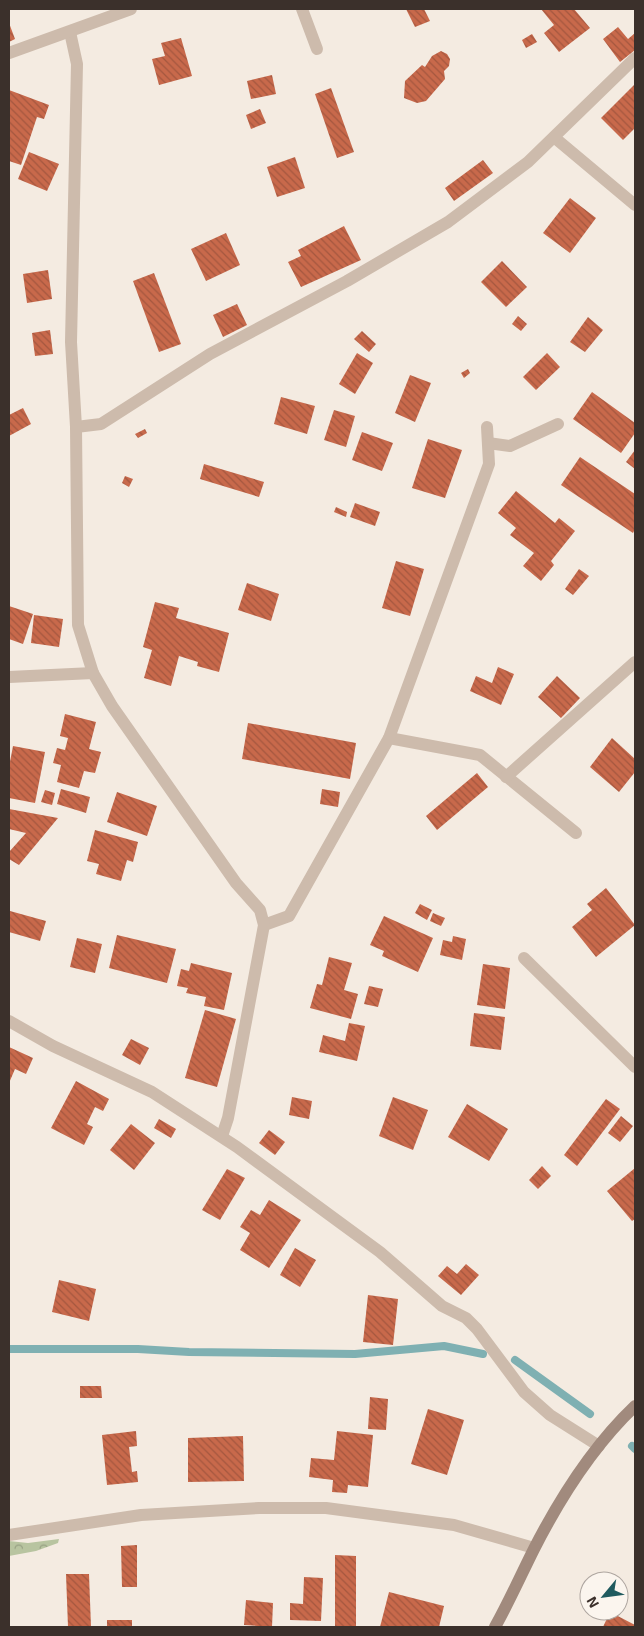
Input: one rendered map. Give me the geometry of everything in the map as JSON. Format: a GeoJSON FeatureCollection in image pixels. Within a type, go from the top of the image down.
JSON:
{"type":"FeatureCollection","features":[{"type":"Feature","properties":{"kind":"main road"},"geometry":{"type":"LineString","coordinates":[[495,1627],[514,1592],[534,1548],[599,1446],[635,1406]]}},
{"type":"Feature","properties":{"kind":"street"},"geometry":{"type":"LineString","coordinates":[[9,53],[131,9]]}},
{"type":"Feature","properties":{"kind":"street"},"geometry":{"type":"LineString","coordinates":[[302,9],[317,49]]}},
{"type":"Feature","properties":{"kind":"street"},"geometry":{"type":"LineString","coordinates":[[70,32],[77,64],[71,342],[76,427],[78,624],[92,673],[112,706],[236,883],[260,910],[264,925],[228,1118],[222,1136]]}},
{"type":"Feature","properties":{"kind":"street"},"geometry":{"type":"LineString","coordinates":[[76,427],[102,424],[210,354],[448,222],[528,162],[555,138],[635,58]]}},
{"type":"Feature","properties":{"kind":"street"},"geometry":{"type":"LineString","coordinates":[[555,138],[635,205]]}},
{"type":"Feature","properties":{"kind":"street"},"geometry":{"type":"LineString","coordinates":[[488,443],[510,446],[558,424]]}},
{"type":"Feature","properties":{"kind":"street"},"geometry":{"type":"LineString","coordinates":[[264,925],[289,916],[389,738],[489,464],[487,427]]}},
{"type":"Feature","properties":{"kind":"street"},"geometry":{"type":"LineString","coordinates":[[506,777],[635,662]]}},
{"type":"Feature","properties":{"kind":"street"},"geometry":{"type":"LineString","coordinates":[[9,677],[92,673]]}},
{"type":"Feature","properties":{"kind":"street"},"geometry":{"type":"LineString","coordinates":[[389,738],[480,755],[576,833]]}},
{"type":"Feature","properties":{"kind":"street"},"geometry":{"type":"LineString","coordinates":[[524,958],[635,1067]]}},
{"type":"Feature","properties":{"kind":"street"},"geometry":{"type":"LineString","coordinates":[[9,1021],[53,1046],[152,1092],[222,1136],[380,1252],[442,1306],[466,1318],[477,1328],[524,1392],[550,1415],[599,1446]]}},
{"type":"Feature","properties":{"kind":"street"},"geometry":{"type":"LineString","coordinates":[[9,1535],[141,1515],[259,1508],[326,1508],[454,1525],[534,1548]]}},
{"type":"Feature","properties":{"kind":"green space"},"geometry":{"type":"Polygon","coordinates":[[[59,1539],[58,1543],[36,1551],[9,1556],[9,1541],[28,1543],[59,1539]]]}},
{"type":"Feature","properties":{"kind":"building"},"geometry":{"type":"Polygon","coordinates":[[[406,9],[424,9],[430,21],[415,27],[406,9]]]}},
{"type":"Feature","properties":{"kind":"building"},"geometry":{"type":"Polygon","coordinates":[[[541,9],[574,9],[590,28],[559,52],[544,33],[554,25],[541,9]]]}},
{"type":"Feature","properties":{"kind":"building"},"geometry":{"type":"Polygon","coordinates":[[[9,23],[15,39],[9,42],[9,23]]]}},
{"type":"Feature","properties":{"kind":"building"},"geometry":{"type":"Polygon","coordinates":[[[618,27],[628,39],[635,33],[635,50],[620,62],[603,39],[618,27]]]}},
{"type":"Feature","properties":{"kind":"building"},"geometry":{"type":"Polygon","coordinates":[[[532,34],[537,42],[526,48],[522,40],[532,34]]]}},
{"type":"Feature","properties":{"kind":"building"},"geometry":{"type":"Polygon","coordinates":[[[181,38],[192,76],[159,85],[152,59],[165,56],[161,43],[181,38]]]}},
{"type":"Feature","properties":{"kind":"building"},"geometry":{"type":"Polygon","coordinates":[[[441,51],[447,54],[450,59],[449,66],[444,71],[445,79],[426,101],[417,103],[404,98],[405,81],[422,65],[425,67],[432,56],[441,51]]]}},
{"type":"Feature","properties":{"kind":"building"},"geometry":{"type":"Polygon","coordinates":[[[272,75],[276,94],[251,99],[247,81],[272,75]]]}},
{"type":"Feature","properties":{"kind":"building"},"geometry":{"type":"Polygon","coordinates":[[[635,84],[635,128],[623,140],[601,118],[635,84]]]}},
{"type":"Feature","properties":{"kind":"building"},"geometry":{"type":"Polygon","coordinates":[[[331,88],[354,152],[337,158],[315,94],[331,88]]]}},
{"type":"Feature","properties":{"kind":"building"},"geometry":{"type":"Polygon","coordinates":[[[9,90],[49,105],[44,119],[37,117],[21,165],[9,161],[9,90]]]}},
{"type":"Feature","properties":{"kind":"building"},"geometry":{"type":"Polygon","coordinates":[[[260,109],[266,123],[251,129],[246,115],[260,109]]]}},
{"type":"Feature","properties":{"kind":"building"},"geometry":{"type":"Polygon","coordinates":[[[29,152],[59,164],[47,191],[18,179],[29,152]]]}},
{"type":"Feature","properties":{"kind":"building"},"geometry":{"type":"Polygon","coordinates":[[[295,157],[305,188],[277,197],[267,167],[295,157]]]}},
{"type":"Feature","properties":{"kind":"building"},"geometry":{"type":"Polygon","coordinates":[[[483,160],[493,173],[454,201],[445,188],[483,160]]]}},
{"type":"Feature","properties":{"kind":"building"},"geometry":{"type":"Polygon","coordinates":[[[570,198],[596,218],[570,253],[543,233],[570,198]]]}},
{"type":"Feature","properties":{"kind":"building"},"geometry":{"type":"Polygon","coordinates":[[[344,226],[361,260],[301,287],[288,262],[301,256],[298,250],[344,226]]]}},
{"type":"Feature","properties":{"kind":"building"},"geometry":{"type":"Polygon","coordinates":[[[226,233],[240,265],[206,281],[191,249],[226,233]]]}},
{"type":"Feature","properties":{"kind":"building"},"geometry":{"type":"Polygon","coordinates":[[[502,261],[527,287],[506,307],[481,282],[502,261]]]}},
{"type":"Feature","properties":{"kind":"building"},"geometry":{"type":"Polygon","coordinates":[[[48,270],[52,299],[27,303],[23,274],[48,270]]]}},
{"type":"Feature","properties":{"kind":"building"},"geometry":{"type":"Polygon","coordinates":[[[154,273],[181,344],[159,352],[133,281],[154,273]]]}},
{"type":"Feature","properties":{"kind":"building"},"geometry":{"type":"Polygon","coordinates":[[[237,304],[247,325],[223,337],[213,315],[237,304]]]}},
{"type":"Feature","properties":{"kind":"building"},"geometry":{"type":"Polygon","coordinates":[[[518,316],[527,324],[521,331],[512,324],[518,316]]]}},
{"type":"Feature","properties":{"kind":"building"},"geometry":{"type":"Polygon","coordinates":[[[588,317],[603,330],[585,352],[570,342],[588,317]]]}},
{"type":"Feature","properties":{"kind":"building"},"geometry":{"type":"Polygon","coordinates":[[[50,330],[53,354],[35,356],[32,333],[50,330]]]}},
{"type":"Feature","properties":{"kind":"building"},"geometry":{"type":"Polygon","coordinates":[[[362,331],[376,344],[369,352],[354,339],[362,331]]]}},
{"type":"Feature","properties":{"kind":"building"},"geometry":{"type":"Polygon","coordinates":[[[357,353],[373,363],[355,394],[339,384],[357,353]]]}},
{"type":"Feature","properties":{"kind":"building"},"geometry":{"type":"Polygon","coordinates":[[[547,353],[560,367],[536,390],[523,377],[547,353]]]}},
{"type":"Feature","properties":{"kind":"building"},"geometry":{"type":"Polygon","coordinates":[[[468,369],[470,373],[464,378],[461,373],[468,369]]]}},
{"type":"Feature","properties":{"kind":"building"},"geometry":{"type":"Polygon","coordinates":[[[410,375],[431,383],[415,422],[395,413],[410,375]]]}},
{"type":"Feature","properties":{"kind":"building"},"geometry":{"type":"Polygon","coordinates":[[[592,392],[635,423],[635,433],[621,453],[573,419],[592,392]]]}},
{"type":"Feature","properties":{"kind":"building"},"geometry":{"type":"Polygon","coordinates":[[[281,397],[315,406],[307,434],[274,424],[281,397]]]}},
{"type":"Feature","properties":{"kind":"building"},"geometry":{"type":"Polygon","coordinates":[[[23,408],[31,424],[9,436],[9,415],[23,408]]]}},
{"type":"Feature","properties":{"kind":"building"},"geometry":{"type":"Polygon","coordinates":[[[334,410],[355,416],[346,447],[324,440],[334,410]]]}},
{"type":"Feature","properties":{"kind":"building"},"geometry":{"type":"Polygon","coordinates":[[[145,429],[147,433],[138,438],[135,434],[145,429]]]}},
{"type":"Feature","properties":{"kind":"building"},"geometry":{"type":"Polygon","coordinates":[[[362,432],[393,443],[382,471],[352,460],[362,432]]]}},
{"type":"Feature","properties":{"kind":"building"},"geometry":{"type":"Polygon","coordinates":[[[428,439],[462,450],[445,498],[412,488],[428,439]]]}},
{"type":"Feature","properties":{"kind":"building"},"geometry":{"type":"Polygon","coordinates":[[[635,450],[635,469],[626,462],[635,450]]]}},
{"type":"Feature","properties":{"kind":"building"},"geometry":{"type":"Polygon","coordinates":[[[580,457],[635,494],[635,529],[633,533],[561,485],[580,457]]]}},
{"type":"Feature","properties":{"kind":"building"},"geometry":{"type":"Polygon","coordinates":[[[204,464],[264,482],[259,497],[200,479],[204,464]]]}},
{"type":"Feature","properties":{"kind":"building"},"geometry":{"type":"Polygon","coordinates":[[[125,476],[133,479],[129,487],[122,483],[125,476]]]}},
{"type":"Feature","properties":{"kind":"building"},"geometry":{"type":"Polygon","coordinates":[[[516,491],[555,523],[559,518],[575,531],[551,561],[554,565],[541,581],[523,566],[534,553],[510,535],[516,528],[498,513],[516,491]]]}},
{"type":"Feature","properties":{"kind":"building"},"geometry":{"type":"Polygon","coordinates":[[[355,503],[380,512],[375,526],[350,517],[355,503]]]}},
{"type":"Feature","properties":{"kind":"building"},"geometry":{"type":"Polygon","coordinates":[[[336,507],[347,512],[346,517],[334,512],[336,507]]]}},
{"type":"Feature","properties":{"kind":"building"},"geometry":{"type":"Polygon","coordinates":[[[396,561],[424,569],[410,616],[382,608],[396,561]]]}},
{"type":"Feature","properties":{"kind":"building"},"geometry":{"type":"Polygon","coordinates":[[[579,569],[589,576],[573,595],[565,589],[579,569]]]}},
{"type":"Feature","properties":{"kind":"building"},"geometry":{"type":"Polygon","coordinates":[[[247,583],[279,594],[271,621],[238,610],[247,583]]]}},
{"type":"Feature","properties":{"kind":"building"},"geometry":{"type":"Polygon","coordinates":[[[155,602],[179,608],[176,618],[229,633],[219,672],[197,666],[198,662],[179,656],[171,686],[144,678],[152,650],[143,647],[155,602]]]}},
{"type":"Feature","properties":{"kind":"building"},"geometry":{"type":"Polygon","coordinates":[[[9,606],[33,614],[23,644],[9,639],[9,606]]]}},
{"type":"Feature","properties":{"kind":"building"},"geometry":{"type":"Polygon","coordinates":[[[34,615],[63,619],[59,647],[31,643],[34,615]]]}},
{"type":"Feature","properties":{"kind":"building"},"geometry":{"type":"Polygon","coordinates":[[[498,667],[514,674],[501,705],[470,691],[476,676],[492,683],[498,667]]]}},
{"type":"Feature","properties":{"kind":"building"},"geometry":{"type":"Polygon","coordinates":[[[557,676],[580,698],[561,718],[538,697],[557,676]]]}},
{"type":"Feature","properties":{"kind":"building"},"geometry":{"type":"Polygon","coordinates":[[[65,714],[96,722],[89,749],[101,752],[95,773],[84,771],[79,788],[57,782],[61,765],[53,763],[57,748],[65,750],[68,738],[60,736],[65,714]]]}},
{"type":"Feature","properties":{"kind":"building"},"geometry":{"type":"Polygon","coordinates":[[[248,723],[356,743],[350,779],[242,759],[248,723]]]}},
{"type":"Feature","properties":{"kind":"building"},"geometry":{"type":"Polygon","coordinates":[[[612,738],[635,759],[635,772],[619,792],[590,767],[612,738]]]}},
{"type":"Feature","properties":{"kind":"building"},"geometry":{"type":"Polygon","coordinates":[[[13,746],[45,752],[35,803],[9,798],[9,767],[13,746]]]}},
{"type":"Feature","properties":{"kind":"building"},"geometry":{"type":"Polygon","coordinates":[[[477,773],[488,787],[437,830],[426,816],[477,773]]]}},
{"type":"Feature","properties":{"kind":"building"},"geometry":{"type":"Polygon","coordinates":[[[61,789],[90,797],[86,813],[57,804],[61,789]]]}},
{"type":"Feature","properties":{"kind":"building"},"geometry":{"type":"Polygon","coordinates":[[[322,789],[340,792],[338,807],[320,804],[322,789]]]}},
{"type":"Feature","properties":{"kind":"building"},"geometry":{"type":"Polygon","coordinates":[[[45,790],[55,793],[52,805],[41,802],[45,790]]]}},
{"type":"Feature","properties":{"kind":"building"},"geometry":{"type":"Polygon","coordinates":[[[117,792],[157,806],[147,836],[107,822],[117,792]]]}},
{"type":"Feature","properties":{"kind":"building"},"geometry":{"type":"Polygon","coordinates":[[[9,809],[58,818],[19,865],[9,859],[9,852],[26,833],[9,829],[9,809]]]}},
{"type":"Feature","properties":{"kind":"building"},"geometry":{"type":"Polygon","coordinates":[[[95,830],[138,842],[133,862],[127,860],[121,881],[96,874],[99,864],[87,861],[95,830]]]}},
{"type":"Feature","properties":{"kind":"building"},"geometry":{"type":"Polygon","coordinates":[[[606,888],[635,925],[596,957],[572,927],[592,910],[587,904],[606,888]]]}},
{"type":"Feature","properties":{"kind":"building"},"geometry":{"type":"Polygon","coordinates":[[[420,904],[432,910],[427,920],[415,913],[420,904]]]}},
{"type":"Feature","properties":{"kind":"building"},"geometry":{"type":"Polygon","coordinates":[[[10,911],[46,921],[40,941],[9,932],[10,911]]]}},
{"type":"Feature","properties":{"kind":"building"},"geometry":{"type":"Polygon","coordinates":[[[433,913],[445,918],[441,926],[430,921],[433,913]]]}},
{"type":"Feature","properties":{"kind":"building"},"geometry":{"type":"Polygon","coordinates":[[[384,916],[433,938],[418,972],[382,956],[384,951],[370,945],[384,916]]]}},
{"type":"Feature","properties":{"kind":"building"},"geometry":{"type":"Polygon","coordinates":[[[117,935],[176,949],[167,983],[109,968],[117,935]]]}},
{"type":"Feature","properties":{"kind":"building"},"geometry":{"type":"Polygon","coordinates":[[[453,936],[466,939],[462,960],[440,955],[443,940],[452,942],[453,936]]]}},
{"type":"Feature","properties":{"kind":"building"},"geometry":{"type":"Polygon","coordinates":[[[77,938],[102,944],[95,973],[70,967],[77,938]]]}},
{"type":"Feature","properties":{"kind":"building"},"geometry":{"type":"Polygon","coordinates":[[[329,957],[352,963],[344,990],[358,994],[351,1019],[310,1008],[317,984],[322,985],[329,957]]]}},
{"type":"Feature","properties":{"kind":"building"},"geometry":{"type":"Polygon","coordinates":[[[191,963],[232,973],[224,1010],[204,1006],[206,997],[186,993],[188,988],[177,986],[181,969],[189,971],[191,963]]]}},
{"type":"Feature","properties":{"kind":"building"},"geometry":{"type":"Polygon","coordinates":[[[483,964],[510,968],[505,1009],[477,1005],[483,964]]]}},
{"type":"Feature","properties":{"kind":"building"},"geometry":{"type":"Polygon","coordinates":[[[369,986],[383,989],[378,1007],[364,1004],[369,986]]]}},
{"type":"Feature","properties":{"kind":"building"},"geometry":{"type":"Polygon","coordinates":[[[205,1010],[236,1019],[217,1087],[185,1078],[205,1010]]]}},
{"type":"Feature","properties":{"kind":"building"},"geometry":{"type":"Polygon","coordinates":[[[474,1013],[505,1017],[501,1050],[470,1046],[474,1013]]]}},
{"type":"Feature","properties":{"kind":"building"},"geometry":{"type":"Polygon","coordinates":[[[349,1023],[365,1026],[357,1061],[319,1052],[323,1035],[345,1041],[349,1023]]]}},
{"type":"Feature","properties":{"kind":"building"},"geometry":{"type":"Polygon","coordinates":[[[131,1039],[149,1048],[140,1065],[122,1055],[131,1039]]]}},
{"type":"Feature","properties":{"kind":"building"},"geometry":{"type":"Polygon","coordinates":[[[9,1047],[33,1058],[26,1074],[15,1069],[9,1083],[9,1047]]]}},
{"type":"Feature","properties":{"kind":"building"},"geometry":{"type":"Polygon","coordinates":[[[76,1081],[109,1099],[103,1111],[95,1107],[87,1124],[93,1127],[84,1145],[51,1128],[76,1081]]]}},
{"type":"Feature","properties":{"kind":"building"},"geometry":{"type":"Polygon","coordinates":[[[292,1097],[312,1101],[309,1119],[289,1115],[292,1097]]]}},
{"type":"Feature","properties":{"kind":"building"},"geometry":{"type":"Polygon","coordinates":[[[393,1097],[428,1110],[413,1150],[379,1136],[393,1097]]]}},
{"type":"Feature","properties":{"kind":"building"},"geometry":{"type":"Polygon","coordinates":[[[606,1099],[620,1109],[577,1166],[564,1155],[606,1099]]]}},
{"type":"Feature","properties":{"kind":"building"},"geometry":{"type":"Polygon","coordinates":[[[467,1104],[508,1129],[489,1161],[448,1137],[467,1104]]]}},
{"type":"Feature","properties":{"kind":"building"},"geometry":{"type":"Polygon","coordinates":[[[621,1116],[633,1126],[620,1142],[608,1133],[621,1116]]]}},
{"type":"Feature","properties":{"kind":"building"},"geometry":{"type":"Polygon","coordinates":[[[159,1119],[176,1129],[171,1138],[154,1128],[159,1119]]]}},
{"type":"Feature","properties":{"kind":"building"},"geometry":{"type":"Polygon","coordinates":[[[131,1124],[155,1143],[134,1170],[110,1150],[131,1124]]]}},
{"type":"Feature","properties":{"kind":"building"},"geometry":{"type":"Polygon","coordinates":[[[269,1130],[285,1142],[275,1155],[259,1143],[269,1130]]]}},
{"type":"Feature","properties":{"kind":"building"},"geometry":{"type":"Polygon","coordinates":[[[542,1166],[551,1176],[538,1189],[529,1180],[542,1166]]]}},
{"type":"Feature","properties":{"kind":"building"},"geometry":{"type":"Polygon","coordinates":[[[635,1168],[635,1219],[632,1221],[607,1191],[635,1168]]]}},
{"type":"Feature","properties":{"kind":"building"},"geometry":{"type":"Polygon","coordinates":[[[227,1169],[245,1178],[220,1220],[202,1210],[227,1169]]]}},
{"type":"Feature","properties":{"kind":"building"},"geometry":{"type":"Polygon","coordinates":[[[269,1200],[301,1220],[269,1268],[240,1250],[250,1233],[240,1227],[251,1210],[260,1215],[269,1200]]]}},
{"type":"Feature","properties":{"kind":"building"},"geometry":{"type":"Polygon","coordinates":[[[295,1248],[316,1260],[300,1287],[280,1275],[295,1248]]]}},
{"type":"Feature","properties":{"kind":"building"},"geometry":{"type":"Polygon","coordinates":[[[466,1264],[479,1275],[461,1295],[438,1276],[447,1266],[457,1274],[466,1264]]]}},
{"type":"Feature","properties":{"kind":"building"},"geometry":{"type":"Polygon","coordinates":[[[59,1280],[96,1289],[89,1321],[52,1312],[59,1280]]]}},
{"type":"Feature","properties":{"kind":"building"},"geometry":{"type":"Polygon","coordinates":[[[368,1295],[398,1299],[393,1345],[363,1342],[368,1295]]]}},
{"type":"Feature","properties":{"kind":"building"},"geometry":{"type":"Polygon","coordinates":[[[80,1386],[101,1386],[102,1398],[80,1398],[80,1386]]]}},
{"type":"Feature","properties":{"kind":"building"},"geometry":{"type":"Polygon","coordinates":[[[370,1397],[388,1399],[386,1430],[368,1429],[370,1397]]]}},
{"type":"Feature","properties":{"kind":"building"},"geometry":{"type":"Polygon","coordinates":[[[428,1409],[464,1420],[447,1475],[411,1464],[428,1409]]]}},
{"type":"Feature","properties":{"kind":"building"},"geometry":{"type":"Polygon","coordinates":[[[136,1431],[137,1446],[129,1447],[132,1472],[137,1471],[138,1482],[107,1485],[102,1435],[136,1431]]]}},
{"type":"Feature","properties":{"kind":"building"},"geometry":{"type":"Polygon","coordinates":[[[337,1431],[373,1435],[368,1487],[348,1485],[347,1493],[332,1492],[333,1480],[309,1477],[311,1458],[334,1460],[337,1431]]]}},
{"type":"Feature","properties":{"kind":"building"},"geometry":{"type":"Polygon","coordinates":[[[243,1436],[244,1481],[188,1482],[188,1438],[243,1436]]]}},
{"type":"Feature","properties":{"kind":"building"},"geometry":{"type":"Polygon","coordinates":[[[137,1545],[137,1587],[122,1587],[121,1546],[137,1545]]]}},
{"type":"Feature","properties":{"kind":"building"},"geometry":{"type":"Polygon","coordinates":[[[335,1555],[356,1556],[356,1627],[335,1627],[335,1555]]]}},
{"type":"Feature","properties":{"kind":"building"},"geometry":{"type":"Polygon","coordinates":[[[66,1574],[89,1574],[91,1627],[68,1627],[66,1574]]]}},
{"type":"Feature","properties":{"kind":"building"},"geometry":{"type":"Polygon","coordinates":[[[304,1577],[323,1578],[321,1621],[290,1620],[290,1603],[303,1604],[304,1577]]]}},
{"type":"Feature","properties":{"kind":"building"},"geometry":{"type":"Polygon","coordinates":[[[389,1592],[444,1606],[439,1627],[380,1627],[389,1592]]]}},
{"type":"Feature","properties":{"kind":"building"},"geometry":{"type":"Polygon","coordinates":[[[246,1600],[273,1603],[272,1627],[244,1625],[246,1600]]]}},
{"type":"Feature","properties":{"kind":"building"},"geometry":{"type":"Polygon","coordinates":[[[107,1620],[132,1620],[132,1627],[107,1627],[107,1620]]]}},
{"type":"Feature","properties":{"kind":"building"},"geometry":{"type":"Polygon","coordinates":[[[606,1621],[627,1621],[635,1625],[635,1627],[603,1627],[606,1621]]]}},
{"type":"Feature","properties":{"kind":"waterway"},"geometry":{"type":"LineString","coordinates":[[9,1349],[138,1349],[189,1352],[355,1354],[444,1346],[483,1354]]}},
{"type":"Feature","properties":{"kind":"waterway"},"geometry":{"type":"LineString","coordinates":[[515,1360],[590,1414]]}},
{"type":"Feature","properties":{"kind":"waterway"},"geometry":{"type":"LineString","coordinates":[[632,1446],[635,1449]]}}]}
